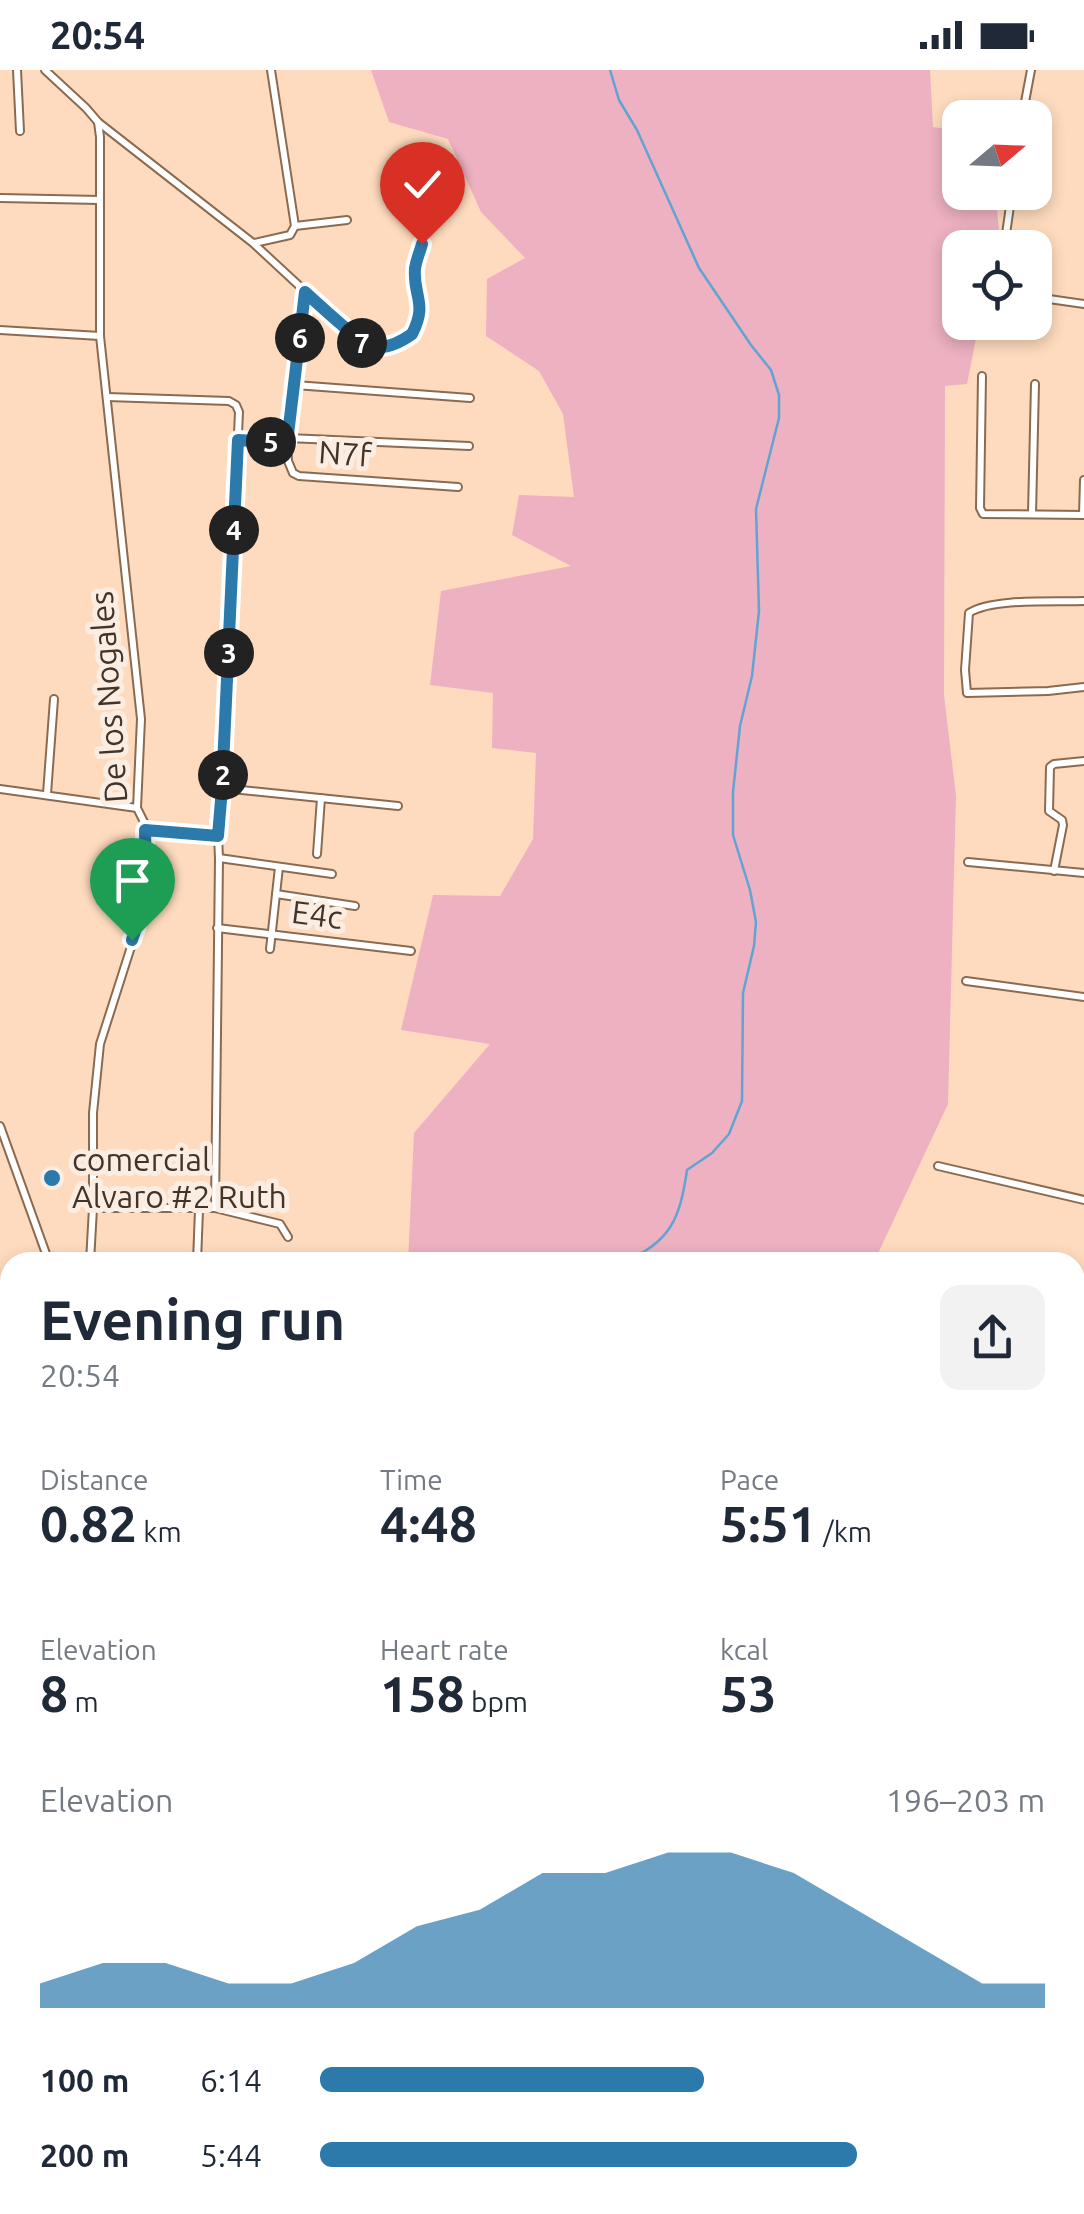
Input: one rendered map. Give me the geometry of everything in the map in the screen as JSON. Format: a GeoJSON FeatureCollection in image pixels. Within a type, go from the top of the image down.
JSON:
{"type":"FeatureCollection","features":[{"type":"Feature","properties":{"kind":"street"},"geometry":{"type":"LineString","coordinates":[[17,70],[20,131]]}},
{"type":"Feature","properties":{"kind":"street"},"geometry":{"type":"LineString","coordinates":[[45,70],[98,122],[253,243],[361,343],[373,348],[388,347],[412,334],[421,312],[415,272],[422,244],[415,198]]}},
{"type":"Feature","properties":{"kind":"street"},"geometry":{"type":"LineString","coordinates":[[60,70],[60,84]]}},
{"type":"Feature","properties":{"kind":"street"},"geometry":{"type":"LineString","coordinates":[[253,243],[290,235],[295,226],[271,70]]}},
{"type":"Feature","properties":{"kind":"street"},"geometry":{"type":"LineString","coordinates":[[1025,100],[1031,70]]}},
{"type":"Feature","properties":{"kind":"street","name":"De los Nogales"},"geometry":{"type":"LineString","coordinates":[[91,1252],[93,1114],[100,1044],[137,928],[145,830],[137,808],[141,719],[100,336],[98,122]]}},
{"type":"Feature","properties":{"kind":"street"},"geometry":{"type":"LineString","coordinates":[[0,198],[100,200]]}},
{"type":"Feature","properties":{"kind":"street"},"geometry":{"type":"LineString","coordinates":[[295,226],[347,220]]}},
{"type":"Feature","properties":{"kind":"street","name":"N7f"},"geometry":{"type":"LineString","coordinates":[[305,292],[288,440],[291,470],[299,476],[458,487]]}},
{"type":"Feature","properties":{"kind":"street"},"geometry":{"type":"LineString","coordinates":[[1052,299],[1084,304]]}},
{"type":"Feature","properties":{"kind":"street"},"geometry":{"type":"LineString","coordinates":[[0,330],[100,336]]}},
{"type":"Feature","properties":{"kind":"street"},"geometry":{"type":"LineString","coordinates":[[982,376],[982,514],[1083,514],[1084,480]]}},
{"type":"Feature","properties":{"kind":"street"},"geometry":{"type":"LineString","coordinates":[[295,384],[470,398]]}},
{"type":"Feature","properties":{"kind":"street"},"geometry":{"type":"LineString","coordinates":[[1032,514],[1035,384]]}},
{"type":"Feature","properties":{"kind":"street"},"geometry":{"type":"LineString","coordinates":[[107,397],[230,401],[239,412],[218,836],[215,1208]]}},
{"type":"Feature","properties":{"kind":"street"},"geometry":{"type":"LineString","coordinates":[[238,440],[469,446]]}},
{"type":"Feature","properties":{"kind":"street"},"geometry":{"type":"LineString","coordinates":[[1084,601],[988,604],[968,613],[965,670],[967,693],[1084,687]]}},
{"type":"Feature","properties":{"kind":"street"},"geometry":{"type":"LineString","coordinates":[[48,794],[54,698]]}},
{"type":"Feature","properties":{"kind":"street"},"geometry":{"type":"LineString","coordinates":[[1054,872],[1063,826],[1062,820],[1049,812],[1050,767],[1084,761]]}},
{"type":"Feature","properties":{"kind":"street"},"geometry":{"type":"LineString","coordinates":[[222,788],[398,806]]}},
{"type":"Feature","properties":{"kind":"street"},"geometry":{"type":"LineString","coordinates":[[0,790],[137,808]]}},
{"type":"Feature","properties":{"kind":"street"},"geometry":{"type":"LineString","coordinates":[[317,854],[321,798]]}},
{"type":"Feature","properties":{"kind":"street"},"geometry":{"type":"LineString","coordinates":[[145,830],[218,836]]}},
{"type":"Feature","properties":{"kind":"street"},"geometry":{"type":"LineString","coordinates":[[219,858],[332,874]]}},
{"type":"Feature","properties":{"kind":"street"},"geometry":{"type":"LineString","coordinates":[[968,862],[1084,874]]}},
{"type":"Feature","properties":{"kind":"street"},"geometry":{"type":"LineString","coordinates":[[270,950],[278,867]]}},
{"type":"Feature","properties":{"kind":"street"},"geometry":{"type":"LineString","coordinates":[[276,894],[355,906]]}},
{"type":"Feature","properties":{"kind":"street","name":"E4c"},"geometry":{"type":"LineString","coordinates":[[217,928],[410,951]]}},
{"type":"Feature","properties":{"kind":"street"},"geometry":{"type":"LineString","coordinates":[[966,981],[1084,997]]}},
{"type":"Feature","properties":{"kind":"street"},"geometry":{"type":"LineString","coordinates":[[0,1126],[45,1252]]}},
{"type":"Feature","properties":{"kind":"street"},"geometry":{"type":"LineString","coordinates":[[938,1166],[1084,1200]]}},
{"type":"Feature","properties":{"kind":"street"},"geometry":{"type":"LineString","coordinates":[[93,1208],[215,1208],[280,1224],[288,1237]]}},
{"type":"Feature","properties":{"kind":"street"},"geometry":{"type":"LineString","coordinates":[[197,1252],[199,1210]]}},
{"type":"Feature","properties":{"kind":"shaded area"},"geometry":{"type":"Polygon","coordinates":[[[371,70],[930,70],[933,127],[942,128],[942,210],[997,210],[999,230],[942,230],[942,340],[976,340],[967,384],[945,386],[944,695],[956,796],[948,1104],[879,1252],[408,1252],[414,1133],[490,1044],[401,1030],[433,895],[500,896],[533,839],[536,753],[492,748],[493,693],[430,685],[441,591],[571,566],[512,535],[519,495],[574,497],[563,414],[539,371],[486,336],[487,279],[525,258],[481,212],[448,139],[389,122],[371,70]]]}},
{"type":"Feature","properties":{"kind":"waterway"},"geometry":{"type":"LineString","coordinates":[[610,70],[619,100],[637,130],[699,268],[771,370],[779,395],[779,418],[756,509],[759,611],[733,792],[733,835],[756,922],[743,993],[742,1101],[729,1134],[712,1153],[687,1170],[681,1202],[663,1237],[643,1252]]}},
{"type":"Feature","properties":{"kind":"place","name":"comercial Alvaro #2 Ruth"},"geometry":{"type":"Point","coordinates":[52,1178]}},
{"type":"Feature","properties":{"kind":"route"},"geometry":{"type":"LineString","coordinates":[[132,940],[142,901],[145,830],[218,836],[238,440],[287,443],[305,292],[361,343],[373,348],[388,347],[412,334],[421,312],[415,264],[422,244]]}}]}
